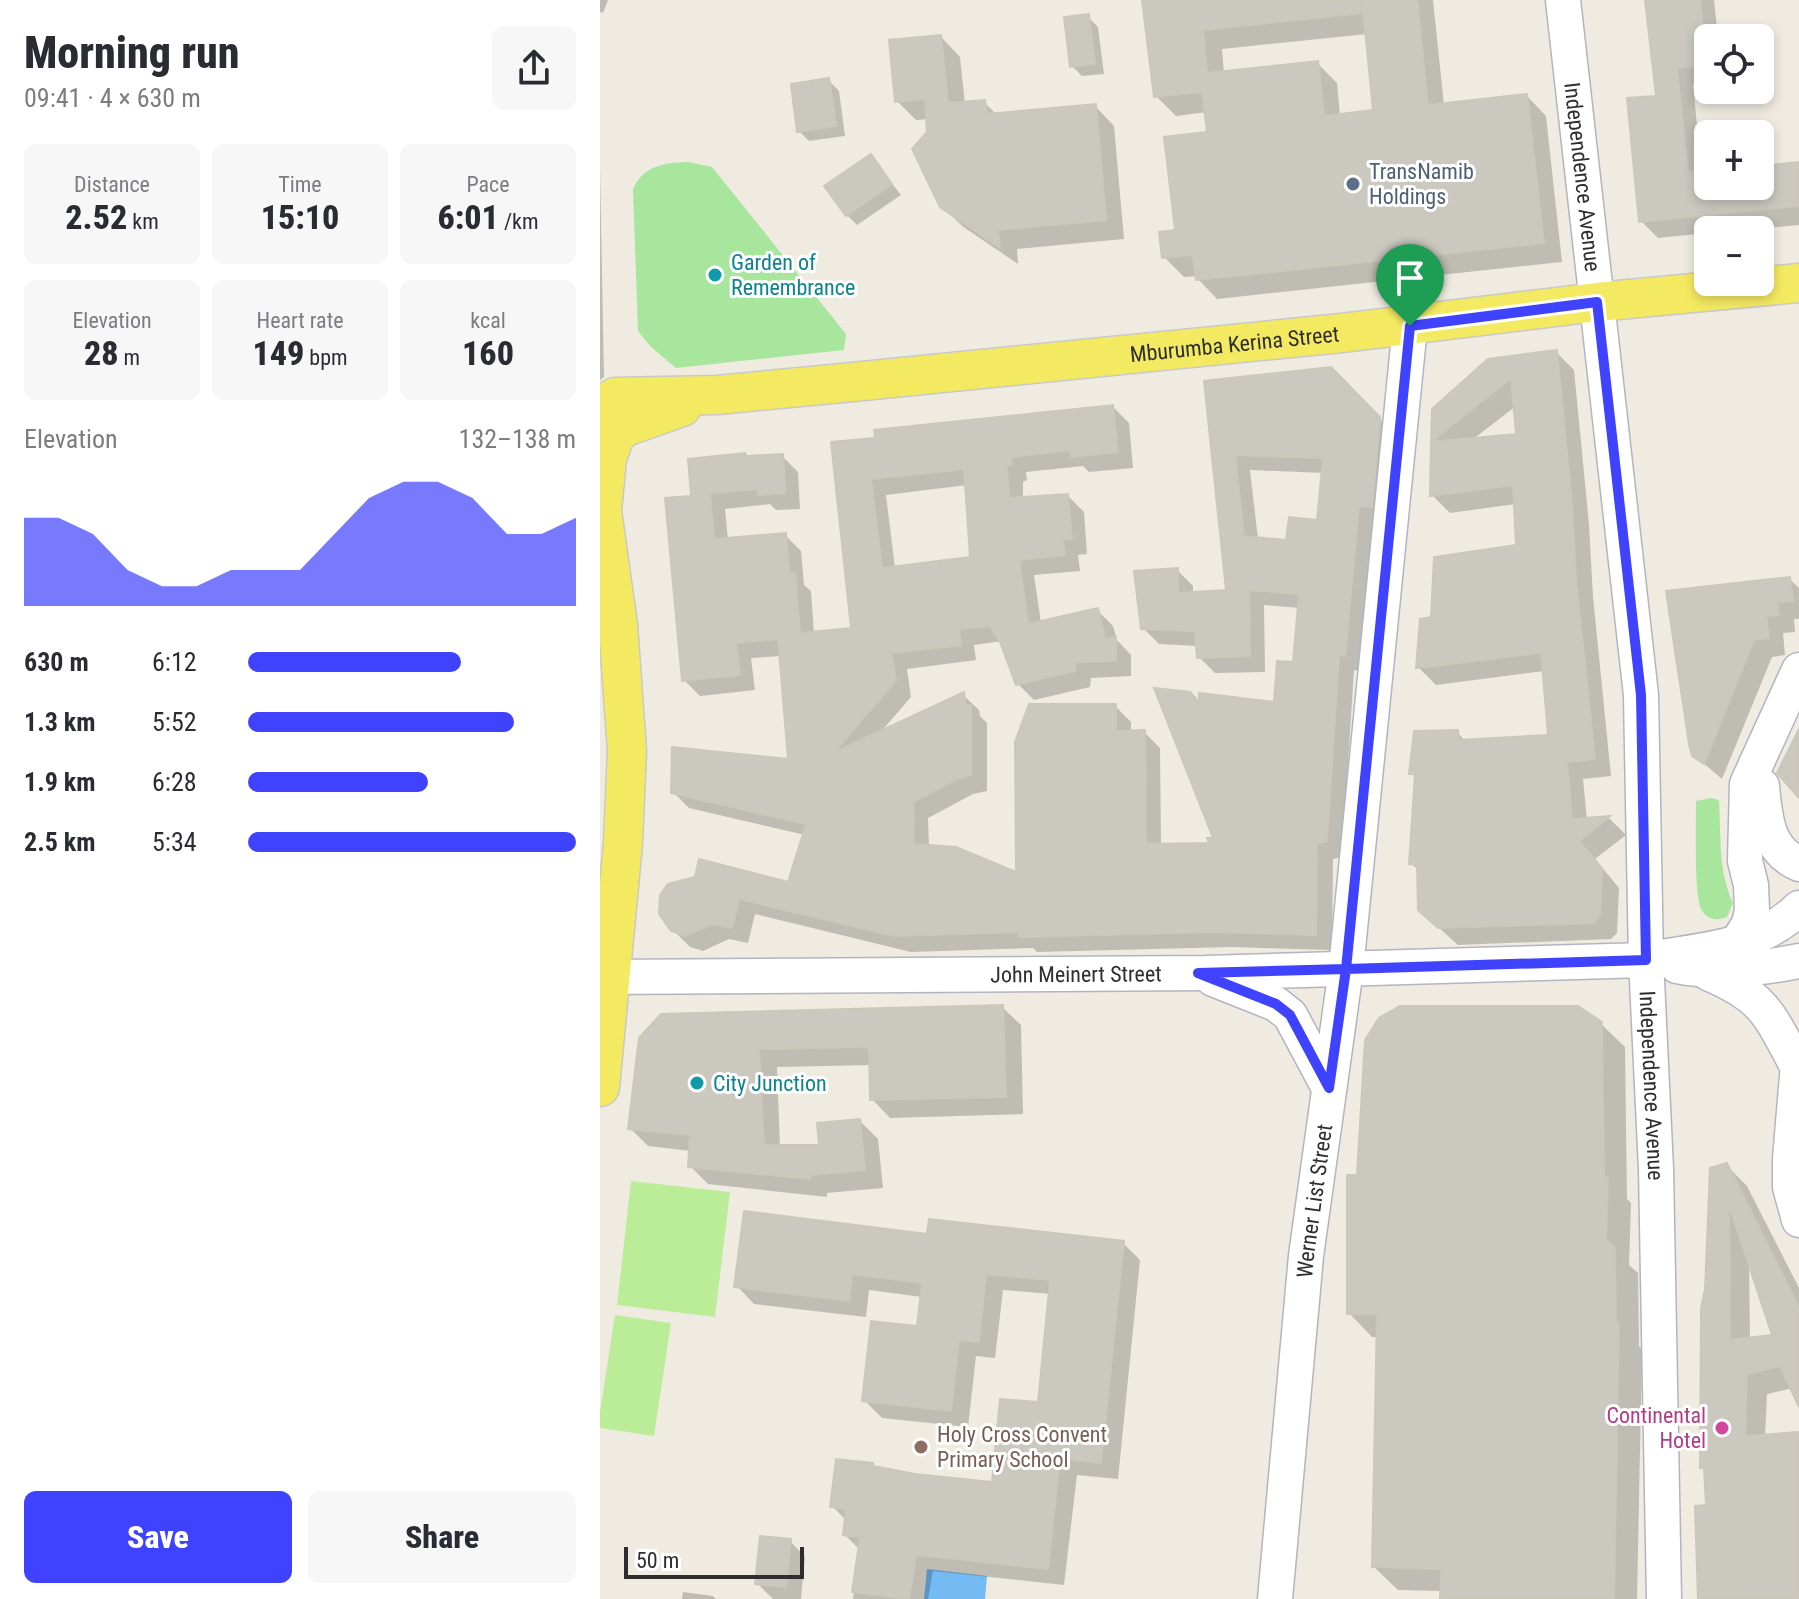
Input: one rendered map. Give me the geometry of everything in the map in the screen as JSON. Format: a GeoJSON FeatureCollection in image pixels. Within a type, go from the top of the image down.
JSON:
{"type":"FeatureCollection","features":[{"type":"Feature","properties":{"kind":"main road","name":"Mburumba Kerina Street"},"geometry":{"type":"LineString","coordinates":[[717,395],[1410,326],[1597,302],[1799,283]]}},
{"type":"Feature","properties":{"kind":"main road"},"geometry":{"type":"LineString","coordinates":[[600,407],[615,397],[717,395]]}},
{"type":"Feature","properties":{"kind":"main road"},"geometry":{"type":"LineString","coordinates":[[600,1087],[605,977],[623,843],[627,751],[618,625],[602,511],[607,458],[616,433],[628,426],[717,395]]}},
{"type":"Feature","properties":{"kind":"street","name":"Independence Avenue"},"geometry":{"type":"LineString","coordinates":[[1563,0],[1641,695],[1646,960],[1656,1169],[1664,1599]]}},
{"type":"Feature","properties":{"kind":"street","name":"Werner List Street"},"geometry":{"type":"LineString","coordinates":[[1275,1599],[1306,1256],[1346,969],[1410,326]]}},
{"type":"Feature","properties":{"kind":"street"},"geometry":{"type":"LineString","coordinates":[[1737,943],[1749,924],[1752,910],[1751,885],[1745,861],[1747,784],[1799,670]]}},
{"type":"Feature","properties":{"kind":"street"},"geometry":{"type":"LineString","coordinates":[[1760,753],[1766,822],[1774,846],[1785,858],[1799,864]]}},
{"type":"Feature","properties":{"kind":"street","name":"John Meinert Street"},"geometry":{"type":"LineString","coordinates":[[605,977],[1198,973],[1646,960],[1737,943],[1766,934],[1784,923],[1799,908]]}},
{"type":"Feature","properties":{"kind":"street","name":"John Meinert Street"},"geometry":{"type":"LineString","coordinates":[[1646,960],[1703,971],[1748,970],[1799,961]]}},
{"type":"Feature","properties":{"kind":"street"},"geometry":{"type":"LineString","coordinates":[[1703,971],[1751,995],[1766,1010],[1798,1058],[1790,1187],[1799,1220]]}},
{"type":"Feature","properties":{"kind":"street"},"geometry":{"type":"LineString","coordinates":[[1198,973],[1276,1004],[1290,1015],[1329,1088]]}},
{"type":"Feature","properties":{"kind":"green space"},"geometry":{"type":"Polygon","coordinates":[[[688,162],[712,167],[846,334],[844,350],[676,368],[650,346],[638,331],[633,189],[649,170],[671,163],[688,162]]]}},
{"type":"Feature","properties":{"kind":"green space"},"geometry":{"type":"Polygon","coordinates":[[[1719,800],[1723,866],[1733,903],[1727,917],[1719,919],[1712,919],[1703,913],[1697,888],[1696,801],[1719,800]]]}},
{"type":"Feature","properties":{"kind":"green space"},"geometry":{"type":"Polygon","coordinates":[[[631,1181],[730,1192],[715,1317],[617,1305],[631,1181]]]}},
{"type":"Feature","properties":{"kind":"green space"},"geometry":{"type":"Polygon","coordinates":[[[615,1315],[671,1323],[654,1436],[600,1428],[615,1315]]]}},
{"type":"Feature","properties":{"kind":"water"},"geometry":{"type":"Polygon","coordinates":[[[927,1569],[987,1576],[985,1599],[924,1599],[927,1569]]]}},
{"type":"Feature","properties":{"kind":"building","name":"TransNamib Holdings"},"geometry":{"type":"Polygon","coordinates":[[[1142,0],[1361,0],[1362,13],[1203,30],[1207,73],[1318,61],[1324,116],[1373,110],[1362,0],[1417,0],[1428,105],[1527,94],[1544,243],[1196,280],[1193,255],[1162,258],[1159,232],[1175,230],[1164,137],[1207,132],[1202,92],[1154,97],[1142,0]]]}},
{"type":"Feature","properties":{"kind":"building"},"geometry":{"type":"Polygon","coordinates":[[[1645,0],[1700,0],[1703,24],[1694,24],[1694,66],[1677,68],[1688,172],[1694,171],[1694,200],[1774,200],[1774,165],[1799,162],[1799,206],[1639,222],[1627,98],[1656,96],[1645,0]]]}},
{"type":"Feature","properties":{"kind":"building"},"geometry":{"type":"Polygon","coordinates":[[[1089,14],[1095,64],[1070,67],[1064,17],[1089,14]]]}},
{"type":"Feature","properties":{"kind":"building"},"geometry":{"type":"Polygon","coordinates":[[[941,35],[948,103],[985,100],[987,114],[1096,104],[1106,220],[998,230],[1000,248],[940,207],[912,149],[927,132],[925,99],[895,102],[889,40],[941,35]]]}},
{"type":"Feature","properties":{"kind":"building"},"geometry":{"type":"Polygon","coordinates":[[[829,78],[836,126],[797,132],[791,84],[829,78]]]}},
{"type":"Feature","properties":{"kind":"building"},"geometry":{"type":"Polygon","coordinates":[[[871,154],[892,184],[846,216],[824,186],[871,154]]]}},
{"type":"Feature","properties":{"kind":"building"},"geometry":{"type":"Polygon","coordinates":[[[1557,350],[1595,759],[1567,762],[1572,819],[1610,816],[1579,841],[1602,868],[1600,915],[1593,923],[1438,928],[1418,910],[1417,865],[1409,864],[1415,774],[1409,774],[1414,731],[1458,730],[1459,740],[1548,735],[1541,653],[1416,668],[1420,619],[1431,617],[1434,557],[1516,545],[1513,485],[1430,496],[1431,442],[1432,409],[1488,359],[1557,350]],[[1511,378],[1431,442],[1516,434],[1511,378]]]}},
{"type":"Feature","properties":{"kind":"building"},"geometry":{"type":"Polygon","coordinates":[[[1331,367],[1380,417],[1372,507],[1359,506],[1345,656],[1339,655],[1327,841],[1317,844],[1316,935],[1214,932],[1019,937],[1019,932],[894,936],[739,899],[732,928],[712,924],[686,936],[671,931],[659,914],[660,895],[668,884],[695,877],[699,859],[788,882],[806,824],[671,793],[672,747],[788,759],[778,639],[736,643],[740,675],[682,681],[665,498],[691,496],[688,459],[745,453],[746,456],[783,454],[785,493],[758,495],[758,489],[710,493],[714,539],[786,533],[789,573],[795,573],[800,633],[851,628],[831,442],[875,438],[874,430],[1113,405],[1118,452],[1071,457],[1071,450],[1011,457],[1012,464],[1007,466],[1009,498],[1068,494],[1072,539],[1063,540],[1065,555],[1019,560],[1028,624],[1098,608],[1105,639],[1116,637],[1116,661],[1075,662],[1075,671],[1016,685],[1000,642],[990,626],[959,629],[961,645],[892,653],[896,681],[833,753],[964,692],[965,705],[971,705],[971,775],[913,802],[914,844],[956,847],[1016,872],[1015,742],[1029,704],[1116,704],[1116,731],[1145,730],[1146,844],[1209,843],[1207,838],[1213,838],[1154,688],[1190,692],[1199,702],[1199,693],[1274,702],[1277,661],[1293,662],[1299,594],[1249,590],[1250,656],[1197,658],[1195,631],[1141,629],[1134,571],[1178,568],[1178,593],[1226,590],[1204,381],[1331,367]],[[1235,455],[1244,536],[1286,540],[1289,517],[1317,520],[1323,458],[1235,455]],[[964,469],[871,479],[882,568],[970,557],[964,469]]]}},
{"type":"Feature","properties":{"kind":"building"},"geometry":{"type":"Polygon","coordinates":[[[1790,577],[1793,601],[1777,602],[1779,615],[1766,616],[1769,638],[1754,640],[1704,764],[1692,756],[1689,744],[1666,591],[1790,577]]]}},
{"type":"Feature","properties":{"kind":"building"},"geometry":{"type":"Polygon","coordinates":[[[1799,729],[1799,798],[1777,773],[1799,729]]]}},
{"type":"Feature","properties":{"kind":"building"},"geometry":{"type":"Polygon","coordinates":[[[1003,1005],[1006,1097],[870,1100],[869,1047],[759,1049],[764,1145],[819,1145],[817,1123],[860,1119],[865,1170],[810,1175],[810,1179],[688,1167],[690,1135],[628,1129],[639,1038],[661,1014],[1003,1005]]]}},
{"type":"Feature","properties":{"kind":"building"},"geometry":{"type":"Polygon","coordinates":[[[1400,1006],[1578,1006],[1602,1022],[1604,1177],[1608,1177],[1606,1240],[1615,1248],[1616,1324],[1619,1324],[1614,1599],[1440,1599],[1441,1569],[1372,1567],[1377,1314],[1347,1314],[1347,1175],[1357,1175],[1365,1040],[1379,1018],[1400,1006]]]}},
{"type":"Feature","properties":{"kind":"building"},"geometry":{"type":"Polygon","coordinates":[[[1727,1163],[1799,1308],[1799,1407],[1780,1366],[1747,1374],[1745,1436],[1799,1432],[1799,1598],[1698,1599],[1695,1506],[1706,1505],[1704,1468],[1700,1468],[1701,1308],[1705,1289],[1710,1168],[1727,1163]],[[1729,1205],[1730,1340],[1772,1335],[1729,1205]]]}},
{"type":"Feature","properties":{"kind":"building"},"geometry":{"type":"Polygon","coordinates":[[[744,1211],[927,1234],[929,1219],[1124,1241],[1101,1463],[1060,1458],[1048,1569],[916,1555],[909,1599],[852,1592],[860,1537],[843,1535],[846,1509],[830,1507],[836,1459],[873,1463],[873,1466],[915,1474],[992,1482],[1000,1399],[1038,1402],[1050,1280],[986,1274],[979,1342],[959,1340],[951,1411],[862,1401],[871,1321],[917,1326],[922,1283],[852,1274],[849,1301],[734,1287],[744,1211]]]}},
{"type":"Feature","properties":{"kind":"building"},"geometry":{"type":"Polygon","coordinates":[[[760,1536],[791,1539],[786,1587],[755,1584],[760,1536]]]}},
{"type":"Feature","properties":{"kind":"place","name":"TransNamib Holdings"},"geometry":{"type":"Point","coordinates":[1353,184]}},
{"type":"Feature","properties":{"kind":"place","name":"Garden of Remembrance"},"geometry":{"type":"Point","coordinates":[715,275]}},
{"type":"Feature","properties":{"kind":"place","name":"City Junction"},"geometry":{"type":"Point","coordinates":[697,1083]}},
{"type":"Feature","properties":{"kind":"place","name":"Continental Hotel"},"geometry":{"type":"Point","coordinates":[1722,1428]}},
{"type":"Feature","properties":{"kind":"place","name":"Holy Cross Convent Primary School"},"geometry":{"type":"Point","coordinates":[921,1447]}},
{"type":"Feature","properties":{"kind":"route"},"geometry":{"type":"LineString","coordinates":[[1410,326],[1346,969],[1198,973],[1276,1004],[1290,1015],[1329,1088],[1346,969],[1646,960],[1641,695],[1597,302],[1410,326]]}}]}
